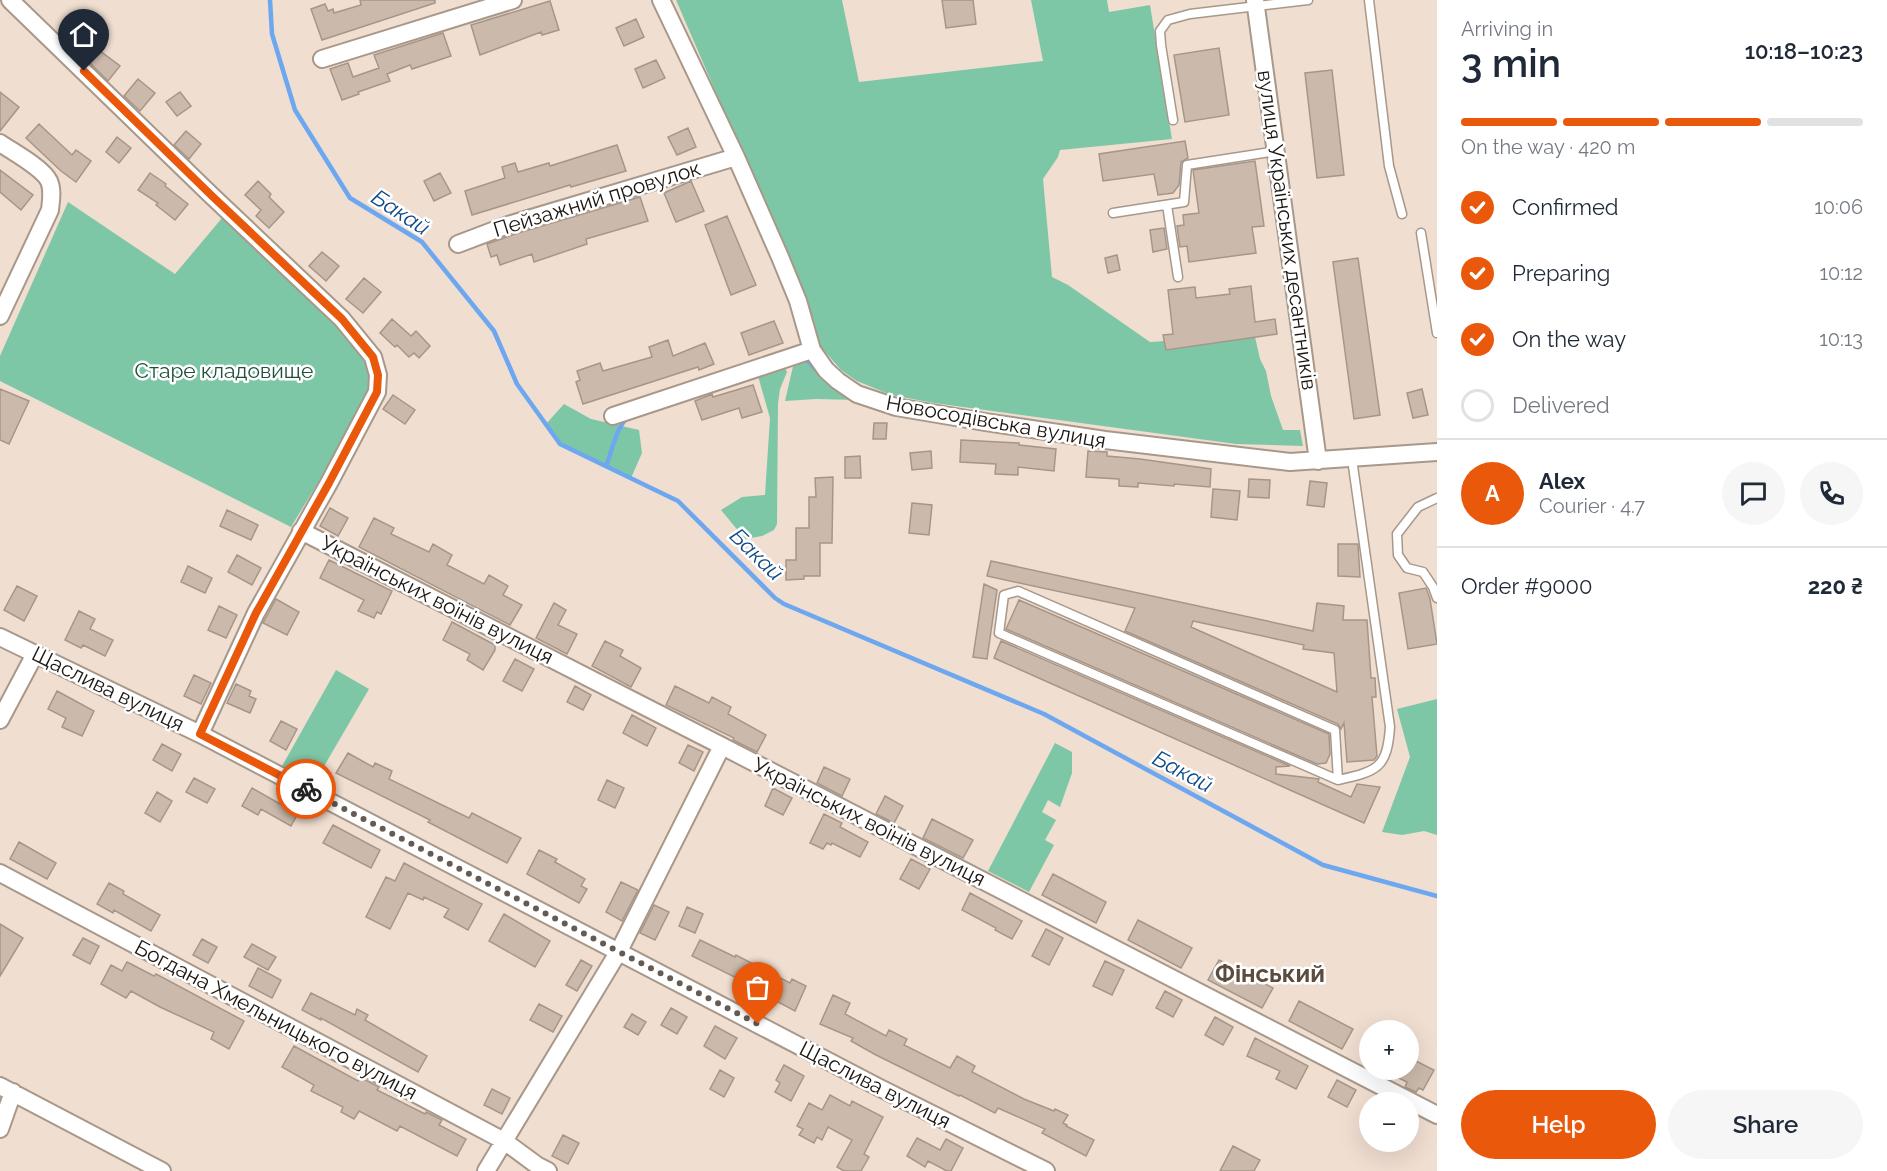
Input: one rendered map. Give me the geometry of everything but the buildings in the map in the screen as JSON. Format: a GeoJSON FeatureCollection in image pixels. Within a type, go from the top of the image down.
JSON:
{"type":"FeatureCollection","features":[{"type":"Feature","properties":{"kind":"street"},"geometry":{"type":"LineString","coordinates":[[10,0],[342,319],[373,357],[378,375],[377,392],[256,613],[200,734]]}},
{"type":"Feature","properties":{"kind":"street"},"geometry":{"type":"LineString","coordinates":[[322,59],[513,0]]}},
{"type":"Feature","properties":{"kind":"street","name":"Новосодівська вулиця"},"geometry":{"type":"LineString","coordinates":[[661,0],[736,157],[798,301],[812,350],[826,370],[838,381],[874,401],[896,407],[1105,441],[1290,462],[1437,452]]}},
{"type":"Feature","properties":{"kind":"street","name":"вулиця Українських десантників"},"geometry":{"type":"LineString","coordinates":[[1255,3],[1318,461]]}},
{"type":"Feature","properties":{"kind":"street"},"geometry":{"type":"LineString","coordinates":[[0,142],[45,174],[50,183],[52,195],[50,210],[0,316]]}},
{"type":"Feature","properties":{"kind":"street","name":"Пейзажний провулок"},"geometry":{"type":"LineString","coordinates":[[458,244],[508,225],[736,157]]}},
{"type":"Feature","properties":{"kind":"street"},"geometry":{"type":"LineString","coordinates":[[613,416],[812,350]]}},
{"type":"Feature","properties":{"kind":"street","name":"Українських воїнів вулиця"},"geometry":{"type":"LineString","coordinates":[[301,531],[1437,1115]]}},
{"type":"Feature","properties":{"kind":"street","name":"Щаслива вулиця"},"geometry":{"type":"LineString","coordinates":[[0,637],[200,734],[878,1087],[1046,1171]]}},
{"type":"Feature","properties":{"kind":"street"},"geometry":{"type":"LineString","coordinates":[[0,720],[35,654]]}},
{"type":"Feature","properties":{"kind":"street"},"geometry":{"type":"LineString","coordinates":[[486,1171],[619,951],[722,746]]}},
{"type":"Feature","properties":{"kind":"street","name":"Богдана Хмельницького вулиця"},"geometry":{"type":"LineString","coordinates":[[0,873],[504,1141],[548,1171]]}},
{"type":"Feature","properties":{"kind":"street"},"geometry":{"type":"LineString","coordinates":[[0,1129],[6,1089],[162,1171]]}},
{"type":"Feature","properties":{"kind":"lane"},"geometry":{"type":"LineString","coordinates":[[1173,120],[1160,32],[1167,20],[1176,16],[1255,3],[1308,0]]}},
{"type":"Feature","properties":{"kind":"lane"},"geometry":{"type":"LineString","coordinates":[[1369,0],[1389,166],[1402,214]]}},
{"type":"Feature","properties":{"kind":"lane"},"geometry":{"type":"LineString","coordinates":[[1113,213],[1184,202],[1187,165],[1277,151]]}},
{"type":"Feature","properties":{"kind":"lane"},"geometry":{"type":"LineString","coordinates":[[1167,205],[1178,278]]}},
{"type":"Feature","properties":{"kind":"lane"},"geometry":{"type":"LineString","coordinates":[[1421,233],[1437,333]]}},
{"type":"Feature","properties":{"kind":"lane"},"geometry":{"type":"LineString","coordinates":[[1338,780],[1335,730],[1018,591],[1004,595],[999,633],[1338,780],[1360,775],[1378,766],[1384,759],[1388,749],[1390,727],[1352,459]]}},
{"type":"Feature","properties":{"kind":"lane"},"geometry":{"type":"LineString","coordinates":[[1437,498],[1418,507],[1396,534],[1398,555],[1407,568],[1423,572],[1437,598]]}},
{"type":"Feature","properties":{"kind":"green space"},"geometry":{"type":"Polygon","coordinates":[[[676,0],[842,0],[859,82],[1043,61],[1031,0],[1107,0],[1109,12],[1150,5],[1172,139],[1060,150],[1058,157],[1043,179],[1052,277],[1068,285],[1150,342],[1165,341],[1166,350],[1255,337],[1283,430],[1300,430],[1303,446],[1236,444],[934,403],[891,395],[857,381],[841,370],[816,341],[733,132],[676,0]]]}},
{"type":"Feature","properties":{"kind":"green space","name":"Старе кладовище"},"geometry":{"type":"Polygon","coordinates":[[[68,202],[175,274],[222,218],[362,351],[372,376],[367,402],[291,527],[0,381],[0,356],[68,202]]]}},
{"type":"Feature","properties":{"kind":"green space"},"geometry":{"type":"Polygon","coordinates":[[[806,359],[831,384],[856,400],[785,401],[794,362],[806,359]]]}},
{"type":"Feature","properties":{"kind":"green space"},"geometry":{"type":"Polygon","coordinates":[[[785,367],[787,372],[780,389],[778,404],[777,524],[774,530],[762,536],[745,539],[721,510],[742,497],[765,495],[770,418],[758,376],[785,367]]]}},
{"type":"Feature","properties":{"kind":"green space"},"geometry":{"type":"Polygon","coordinates":[[[564,404],[591,419],[639,430],[642,453],[631,478],[560,444],[546,424],[564,404]]]}},
{"type":"Feature","properties":{"kind":"green space"},"geometry":{"type":"Polygon","coordinates":[[[336,670],[369,689],[316,780],[309,783],[281,768],[336,670]]]}},
{"type":"Feature","properties":{"kind":"green space"},"geometry":{"type":"Polygon","coordinates":[[[1437,699],[1437,835],[1424,831],[1402,835],[1382,832],[1410,757],[1397,709],[1437,699]]]}},
{"type":"Feature","properties":{"kind":"green space"},"geometry":{"type":"Polygon","coordinates":[[[1055,743],[1072,752],[1072,773],[1060,807],[1048,800],[1042,812],[1056,820],[1045,840],[1054,845],[1029,892],[988,871],[1055,743]]]}},
{"type":"Feature","properties":{"kind":"waterway","name":"Бакай"},"geometry":{"type":"LineString","coordinates":[[270,0],[272,34],[295,110],[350,198],[422,242],[494,331],[517,384],[560,444],[678,501],[775,598],[784,604],[1044,714],[1323,865],[1437,896]]}},
{"type":"Feature","properties":{"kind":"waterway"},"geometry":{"type":"LineString","coordinates":[[804,359],[821,375]]}},
{"type":"Feature","properties":{"kind":"waterway"},"geometry":{"type":"LineString","coordinates":[[606,466],[617,433],[628,417]]}},
{"type":"Feature","properties":{"kind":"way so far"},"geometry":{"type":"LineString","coordinates":[[306,789],[758,1024]]}},
{"type":"Feature","properties":{"kind":"district","name":"Фінський"},"geometry":{"type":"Point","coordinates":[1270,974]}},
{"type":"Feature","properties":{"kind":"route"},"geometry":{"type":"LineString","coordinates":[[84,71],[342,319],[373,357],[378,375],[377,392],[256,613],[200,734],[306,789]]}}]}
